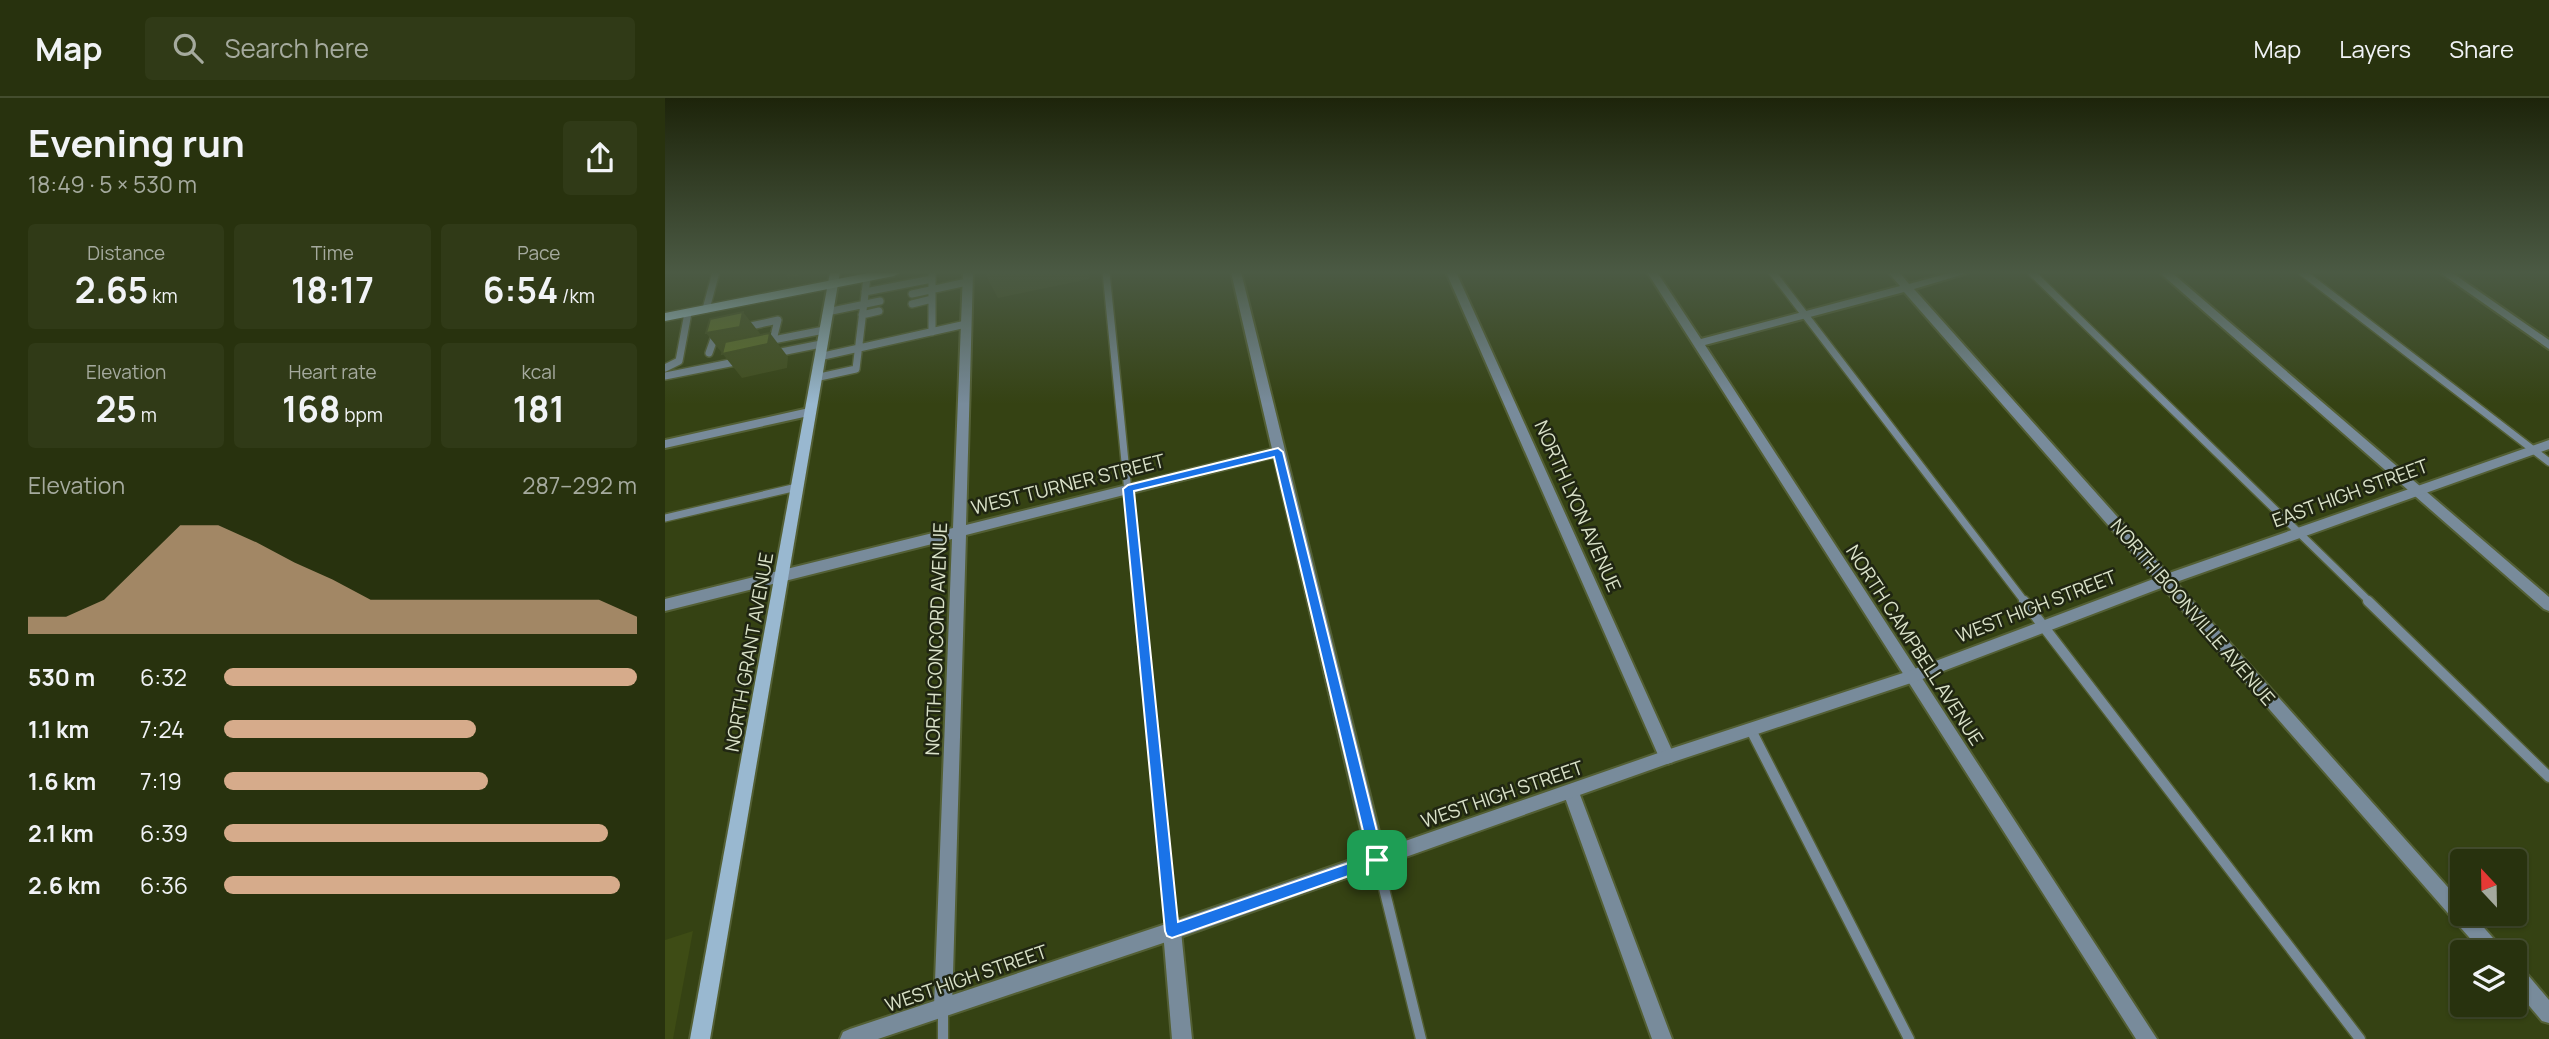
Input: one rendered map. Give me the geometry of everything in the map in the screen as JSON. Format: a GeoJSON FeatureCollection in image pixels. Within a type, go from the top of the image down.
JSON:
{"type":"FeatureCollection","features":[{"type":"Feature","properties":{"kind":"main road","name":"NORTH GRANT AVENUE"},"geometry":{"type":"LineString","coordinates":[[701,1039],[826,316]]}},
{"type":"Feature","properties":{"kind":"street","name":"NORTH CONCORD AVENUE"},"geometry":{"type":"LineString","coordinates":[[943,1007],[966,316]]}},
{"type":"Feature","properties":{"kind":"street"},"geometry":{"type":"LineString","coordinates":[[1246,316],[1377,860]]}},
{"type":"Feature","properties":{"kind":"street","name":"NORTH LYON AVENUE"},"geometry":{"type":"LineString","coordinates":[[1471,316],[1667,757]]}},
{"type":"Feature","properties":{"kind":"street","name":"NORTH CAMPBELL AVENUE"},"geometry":{"type":"LineString","coordinates":[[1680,316],[2147,1039]]}},
{"type":"Feature","properties":{"kind":"street"},"geometry":{"type":"LineString","coordinates":[[1698,343],[1801,316]]}},
{"type":"Feature","properties":{"kind":"street","name":"NORTH BOONVILLE AVENUE"},"geometry":{"type":"LineString","coordinates":[[1932,316],[2483,940]]}},
{"type":"Feature","properties":{"kind":"street"},"geometry":{"type":"LineString","coordinates":[[2215,316],[2549,605]]}},
{"type":"Feature","properties":{"kind":"street"},"geometry":{"type":"LineString","coordinates":[[2507,316],[2549,345]]}},
{"type":"Feature","properties":{"kind":"street"},"geometry":{"type":"LineString","coordinates":[[665,444],[809,412]]}},
{"type":"Feature","properties":{"kind":"street","name":"EAST HIGH STREET"},"geometry":{"type":"LineString","coordinates":[[2165,580],[2549,444]]}},
{"type":"Feature","properties":{"kind":"street","name":"WEST TURNER STREET"},"geometry":{"type":"LineString","coordinates":[[665,605],[1278,452]]}},
{"type":"Feature","properties":{"kind":"street","name":"WEST HIGH STREET"},"geometry":{"type":"LineString","coordinates":[[850,1039],[1172,931],[1667,757],[1912,676],[2165,580]]}},
{"type":"Feature","properties":{"kind":"street"},"geometry":{"type":"LineString","coordinates":[[1571,792],[1662,1039]]}},
{"type":"Feature","properties":{"kind":"street"},"geometry":{"type":"LineString","coordinates":[[1172,931],[1182,1039]]}},
{"type":"Feature","properties":{"kind":"street"},"geometry":{"type":"LineString","coordinates":[[2527,989],[2549,1014]]}},
{"type":"Feature","properties":{"kind":"lane"},"geometry":{"type":"LineString","coordinates":[[665,368],[679,361],[687,316]]}},
{"type":"Feature","properties":{"kind":"lane"},"geometry":{"type":"LineString","coordinates":[[815,378],[856,369],[862,316]]}},
{"type":"Feature","properties":{"kind":"lane"},"geometry":{"type":"LineString","coordinates":[[932,316],[932,332]]}},
{"type":"Feature","properties":{"kind":"lane"},"geometry":{"type":"LineString","coordinates":[[1110,316],[1172,931]]}},
{"type":"Feature","properties":{"kind":"lane"},"geometry":{"type":"LineString","coordinates":[[1805,316],[2360,1039]]}},
{"type":"Feature","properties":{"kind":"lane"},"geometry":{"type":"LineString","coordinates":[[2076,316],[2549,777]]}},
{"type":"Feature","properties":{"kind":"lane"},"geometry":{"type":"LineString","coordinates":[[2359,316],[2549,462]]}},
{"type":"Feature","properties":{"kind":"lane"},"geometry":{"type":"LineString","coordinates":[[740,328],[778,320],[770,355],[821,344]]}},
{"type":"Feature","properties":{"kind":"lane"},"geometry":{"type":"LineString","coordinates":[[773,340],[858,348],[966,324]]}},
{"type":"Feature","properties":{"kind":"lane"},"geometry":{"type":"LineString","coordinates":[[709,353],[715,334],[727,331]]}},
{"type":"Feature","properties":{"kind":"lane"},"geometry":{"type":"LineString","coordinates":[[665,376],[744,360]]}},
{"type":"Feature","properties":{"kind":"lane"},"geometry":{"type":"LineString","coordinates":[[665,518],[797,487]]}},
{"type":"Feature","properties":{"kind":"lane"},"geometry":{"type":"LineString","coordinates":[[1751,730],[1909,1039]]}},
{"type":"Feature","properties":{"kind":"lane"},"geometry":{"type":"LineString","coordinates":[[1377,860],[1421,1039]]}},
{"type":"Feature","properties":{"kind":"lane"},"geometry":{"type":"LineString","coordinates":[[943,1007],[943,1039]]}},
{"type":"Feature","properties":{"kind":"shaded area"},"geometry":{"type":"Polygon","coordinates":[[[693,931],[673,1039],[665,1039],[665,940],[693,931]]]}},
{"type":"Feature","properties":{"kind":"building"},"geometry":{"type":"Polygon","coordinates":[[[742,316],[740,327],[706,333],[710,319],[742,316]]]}},
{"type":"Feature","properties":{"kind":"building"},"geometry":{"type":"Polygon","coordinates":[[[770,333],[768,344],[722,354],[725,342],[770,333]]]}},
{"type":"Feature","properties":{"kind":"route"},"geometry":{"type":"LineString","coordinates":[[1278,452],[1377,860],[1172,931],[1128,489],[1278,452]]}}]}
